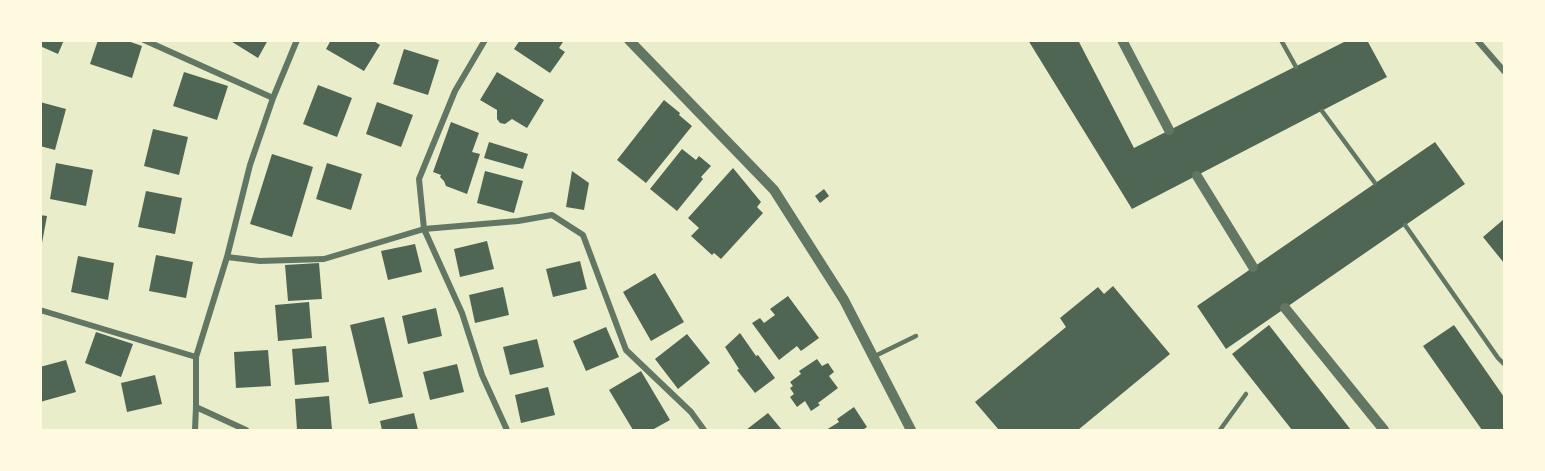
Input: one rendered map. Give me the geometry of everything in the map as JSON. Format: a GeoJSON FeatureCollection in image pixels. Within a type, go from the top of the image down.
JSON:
{"type":"FeatureCollection","features":[{"type":"Feature","properties":{"kind":"street"},"geometry":{"type":"LineString","coordinates":[[144,40],[273,98]]}},
{"type":"Feature","properties":{"kind":"street"},"geometry":{"type":"LineString","coordinates":[[195,430],[196,357],[227,257],[250,165],[273,98],[297,40]]}},
{"type":"Feature","properties":{"kind":"street"},"geometry":{"type":"LineString","coordinates":[[485,40],[455,91],[419,179],[424,228],[462,313],[482,375],[507,430]]}},
{"type":"Feature","properties":{"kind":"street"},"geometry":{"type":"LineString","coordinates":[[629,40],[774,190],[843,300],[911,430]]}},
{"type":"Feature","properties":{"kind":"street"},"geometry":{"type":"LineString","coordinates":[[1122,40],[1169,130]]}},
{"type":"Feature","properties":{"kind":"street"},"geometry":{"type":"LineString","coordinates":[[1478,40],[1504,71]]}},
{"type":"Feature","properties":{"kind":"street"},"geometry":{"type":"LineString","coordinates":[[1197,176],[1253,267]]}},
{"type":"Feature","properties":{"kind":"street"},"geometry":{"type":"LineString","coordinates":[[227,257],[260,261],[324,259],[424,228],[518,221],[552,215],[583,235],[626,350],[691,411],[704,430]]}},
{"type":"Feature","properties":{"kind":"street"},"geometry":{"type":"LineString","coordinates":[[1285,308],[1384,430]]}},
{"type":"Feature","properties":{"kind":"street"},"geometry":{"type":"LineString","coordinates":[[40,310],[196,357]]}},
{"type":"Feature","properties":{"kind":"street"},"geometry":{"type":"LineString","coordinates":[[196,407],[246,430]]}},
{"type":"Feature","properties":{"kind":"lane"},"geometry":{"type":"LineString","coordinates":[[1281,40],[1296,67]]}},
{"type":"Feature","properties":{"kind":"lane"},"geometry":{"type":"LineString","coordinates":[[1322,111],[1375,183]]}},
{"type":"Feature","properties":{"kind":"lane"},"geometry":{"type":"LineString","coordinates":[[1406,225],[1504,364]]}},
{"type":"Feature","properties":{"kind":"lane"},"geometry":{"type":"LineString","coordinates":[[872,358],[916,336]]}},
{"type":"Feature","properties":{"kind":"lane"},"geometry":{"type":"LineString","coordinates":[[1220,430],[1246,394]]}},
{"type":"Feature","properties":{"kind":"building"},"geometry":{"type":"Polygon","coordinates":[[[40,40],[64,40],[58,54],[40,46],[40,40]]]}},
{"type":"Feature","properties":{"kind":"building"},"geometry":{"type":"Polygon","coordinates":[[[98,40],[125,40],[142,46],[132,78],[90,64],[98,40]]]}},
{"type":"Feature","properties":{"kind":"building"},"geometry":{"type":"Polygon","coordinates":[[[229,40],[268,40],[258,58],[229,40]]]}},
{"type":"Feature","properties":{"kind":"building"},"geometry":{"type":"Polygon","coordinates":[[[331,40],[372,40],[380,45],[364,71],[326,49],[331,40]]]}},
{"type":"Feature","properties":{"kind":"building"},"geometry":{"type":"Polygon","coordinates":[[[520,40],[561,40],[563,42],[559,48],[565,52],[550,73],[514,49],[520,40]]]}},
{"type":"Feature","properties":{"kind":"building"},"geometry":{"type":"Polygon","coordinates":[[[1028,40],[1078,40],[1134,148],[1348,40],[1367,40],[1387,77],[1132,209],[1028,40]]]}},
{"type":"Feature","properties":{"kind":"building"},"geometry":{"type":"Polygon","coordinates":[[[404,49],[439,60],[428,95],[393,84],[404,49]]]}},
{"type":"Feature","properties":{"kind":"building"},"geometry":{"type":"Polygon","coordinates":[[[184,72],[228,86],[217,120],[173,106],[184,72]]]}},
{"type":"Feature","properties":{"kind":"building"},"geometry":{"type":"Polygon","coordinates":[[[497,72],[544,100],[527,128],[512,119],[505,124],[500,123],[497,119],[497,110],[480,100],[497,72]]]}},
{"type":"Feature","properties":{"kind":"building"},"geometry":{"type":"Polygon","coordinates":[[[318,85],[352,98],[337,137],[303,124],[318,85]]]}},
{"type":"Feature","properties":{"kind":"building"},"geometry":{"type":"Polygon","coordinates":[[[664,100],[692,126],[646,183],[617,160],[664,100]]]}},
{"type":"Feature","properties":{"kind":"building"},"geometry":{"type":"Polygon","coordinates":[[[40,102],[66,109],[55,150],[40,146],[40,102]]]}},
{"type":"Feature","properties":{"kind":"building"},"geometry":{"type":"Polygon","coordinates":[[[377,102],[413,115],[401,147],[366,134],[377,102]]]}},
{"type":"Feature","properties":{"kind":"building"},"geometry":{"type":"Polygon","coordinates":[[[451,122],[479,133],[472,152],[480,154],[467,194],[446,186],[441,175],[433,172],[451,122]]]}},
{"type":"Feature","properties":{"kind":"building"},"geometry":{"type":"Polygon","coordinates":[[[153,129],[188,137],[179,175],[144,166],[153,129]]]}},
{"type":"Feature","properties":{"kind":"building"},"geometry":{"type":"Polygon","coordinates":[[[489,142],[528,154],[523,169],[484,158],[489,142]]]}},
{"type":"Feature","properties":{"kind":"building"},"geometry":{"type":"Polygon","coordinates":[[[1435,142],[1465,184],[1226,349],[1197,306],[1435,142]]]}},
{"type":"Feature","properties":{"kind":"building"},"geometry":{"type":"Polygon","coordinates":[[[682,149],[696,160],[699,156],[711,166],[677,211],[650,189],[682,149]]]}},
{"type":"Feature","properties":{"kind":"building"},"geometry":{"type":"Polygon","coordinates":[[[272,154],[313,167],[292,237],[250,224],[272,154]]]}},
{"type":"Feature","properties":{"kind":"building"},"geometry":{"type":"Polygon","coordinates":[[[56,163],[93,170],[86,206],[50,199],[56,163]]]}},
{"type":"Feature","properties":{"kind":"building"},"geometry":{"type":"Polygon","coordinates":[[[327,163],[362,174],[351,210],[316,199],[327,163]]]}},
{"type":"Feature","properties":{"kind":"building"},"geometry":{"type":"Polygon","coordinates":[[[733,168],[761,202],[757,207],[763,213],[721,259],[714,253],[712,255],[691,236],[699,228],[688,218],[733,168]]]}},
{"type":"Feature","properties":{"kind":"building"},"geometry":{"type":"Polygon","coordinates":[[[485,171],[523,181],[514,213],[477,203],[485,171]]]}},
{"type":"Feature","properties":{"kind":"building"},"geometry":{"type":"Polygon","coordinates":[[[572,171],[589,183],[584,210],[566,207],[572,171]]]}},
{"type":"Feature","properties":{"kind":"building"},"geometry":{"type":"Polygon","coordinates":[[[824,189],[829,196],[820,203],[815,196],[824,189]]]}},
{"type":"Feature","properties":{"kind":"building"},"geometry":{"type":"Polygon","coordinates":[[[146,191],[182,198],[175,234],[138,227],[146,191]]]}},
{"type":"Feature","properties":{"kind":"building"},"geometry":{"type":"Polygon","coordinates":[[[40,215],[47,216],[42,243],[40,243],[40,215]]]}},
{"type":"Feature","properties":{"kind":"building"},"geometry":{"type":"Polygon","coordinates":[[[1504,219],[1504,263],[1483,237],[1504,219]]]}},
{"type":"Feature","properties":{"kind":"building"},"geometry":{"type":"Polygon","coordinates":[[[487,241],[494,269],[460,277],[454,249],[487,241]]]}},
{"type":"Feature","properties":{"kind":"building"},"geometry":{"type":"Polygon","coordinates":[[[415,244],[422,272],[388,280],[381,251],[415,244]]]}},
{"type":"Feature","properties":{"kind":"building"},"geometry":{"type":"Polygon","coordinates":[[[156,255],[193,262],[186,298],[149,291],[156,255]]]}},
{"type":"Feature","properties":{"kind":"building"},"geometry":{"type":"Polygon","coordinates":[[[78,256],[114,263],[108,300],[71,292],[78,256]]]}},
{"type":"Feature","properties":{"kind":"building"},"geometry":{"type":"Polygon","coordinates":[[[580,261],[587,289],[553,297],[546,269],[580,261]]]}},
{"type":"Feature","properties":{"kind":"building"},"geometry":{"type":"Polygon","coordinates":[[[319,263],[322,299],[288,301],[285,265],[319,263]]]}},
{"type":"Feature","properties":{"kind":"building"},"geometry":{"type":"Polygon","coordinates":[[[655,273],[684,322],[651,341],[623,292],[655,273]]]}},
{"type":"Feature","properties":{"kind":"building"},"geometry":{"type":"Polygon","coordinates":[[[1113,286],[1170,354],[1078,430],[999,430],[975,402],[1066,327],[1060,318],[1098,287],[1104,294],[1113,286]]]}},
{"type":"Feature","properties":{"kind":"building"},"geometry":{"type":"Polygon","coordinates":[[[503,287],[509,315],[475,323],[469,295],[503,287]]]}},
{"type":"Feature","properties":{"kind":"building"},"geometry":{"type":"Polygon","coordinates":[[[788,296],[819,338],[801,351],[797,346],[779,360],[752,323],[760,318],[764,323],[775,315],[770,309],[788,296]]]}},
{"type":"Feature","properties":{"kind":"building"},"geometry":{"type":"Polygon","coordinates":[[[309,302],[312,338],[278,341],[275,305],[309,302]]]}},
{"type":"Feature","properties":{"kind":"building"},"geometry":{"type":"Polygon","coordinates":[[[436,308],[442,336],[408,344],[402,316],[436,308]]]}},
{"type":"Feature","properties":{"kind":"building"},"geometry":{"type":"Polygon","coordinates":[[[384,317],[403,397],[369,404],[350,325],[384,317]]]}},
{"type":"Feature","properties":{"kind":"building"},"geometry":{"type":"Polygon","coordinates":[[[1269,325],[1351,430],[1292,430],[1232,354],[1269,325]]]}},
{"type":"Feature","properties":{"kind":"building"},"geometry":{"type":"Polygon","coordinates":[[[1454,325],[1504,397],[1504,430],[1482,430],[1423,346],[1454,325]]]}},
{"type":"Feature","properties":{"kind":"building"},"geometry":{"type":"Polygon","coordinates":[[[606,327],[619,357],[586,371],[573,341],[606,327]]]}},
{"type":"Feature","properties":{"kind":"building"},"geometry":{"type":"Polygon","coordinates":[[[96,332],[133,344],[121,377],[85,363],[96,332]]]}},
{"type":"Feature","properties":{"kind":"building"},"geometry":{"type":"Polygon","coordinates":[[[740,333],[775,378],[755,393],[737,370],[739,369],[725,347],[740,333]]]}},
{"type":"Feature","properties":{"kind":"building"},"geometry":{"type":"Polygon","coordinates":[[[687,334],[710,363],[678,389],[655,359],[687,334]]]}},
{"type":"Feature","properties":{"kind":"building"},"geometry":{"type":"Polygon","coordinates":[[[537,339],[544,367],[510,375],[503,347],[537,339]]]}},
{"type":"Feature","properties":{"kind":"building"},"geometry":{"type":"Polygon","coordinates":[[[326,346],[329,382],[295,385],[292,349],[326,346]]]}},
{"type":"Feature","properties":{"kind":"building"},"geometry":{"type":"Polygon","coordinates":[[[268,350],[271,386],[236,388],[234,352],[268,350]]]}},
{"type":"Feature","properties":{"kind":"building"},"geometry":{"type":"Polygon","coordinates":[[[817,359],[822,366],[828,363],[834,372],[829,376],[838,388],[811,411],[805,401],[797,407],[790,397],[794,394],[790,388],[793,386],[790,382],[801,374],[799,371],[817,359]]]}},
{"type":"Feature","properties":{"kind":"building"},"geometry":{"type":"Polygon","coordinates":[[[66,360],[76,392],[40,402],[40,367],[66,360]]]}},
{"type":"Feature","properties":{"kind":"building"},"geometry":{"type":"Polygon","coordinates":[[[457,364],[464,392],[430,400],[423,372],[457,364]]]}},
{"type":"Feature","properties":{"kind":"building"},"geometry":{"type":"Polygon","coordinates":[[[641,371],[670,420],[652,430],[633,430],[609,390],[641,371]]]}},
{"type":"Feature","properties":{"kind":"building"},"geometry":{"type":"Polygon","coordinates":[[[155,375],[162,404],[127,412],[121,383],[155,375]]]}},
{"type":"Feature","properties":{"kind":"building"},"geometry":{"type":"Polygon","coordinates":[[[548,387],[555,415],[521,423],[515,395],[548,387]]]}},
{"type":"Feature","properties":{"kind":"building"},"geometry":{"type":"Polygon","coordinates":[[[329,396],[332,430],[297,430],[295,399],[329,396]]]}},
{"type":"Feature","properties":{"kind":"building"},"geometry":{"type":"Polygon","coordinates":[[[854,407],[867,427],[865,430],[826,430],[839,422],[837,419],[854,407]]]}},
{"type":"Feature","properties":{"kind":"building"},"geometry":{"type":"Polygon","coordinates":[[[414,413],[418,430],[382,430],[380,421],[414,413]]]}},
{"type":"Feature","properties":{"kind":"building"},"geometry":{"type":"Polygon","coordinates":[[[768,413],[782,430],[746,430],[768,413]]]}}]}
